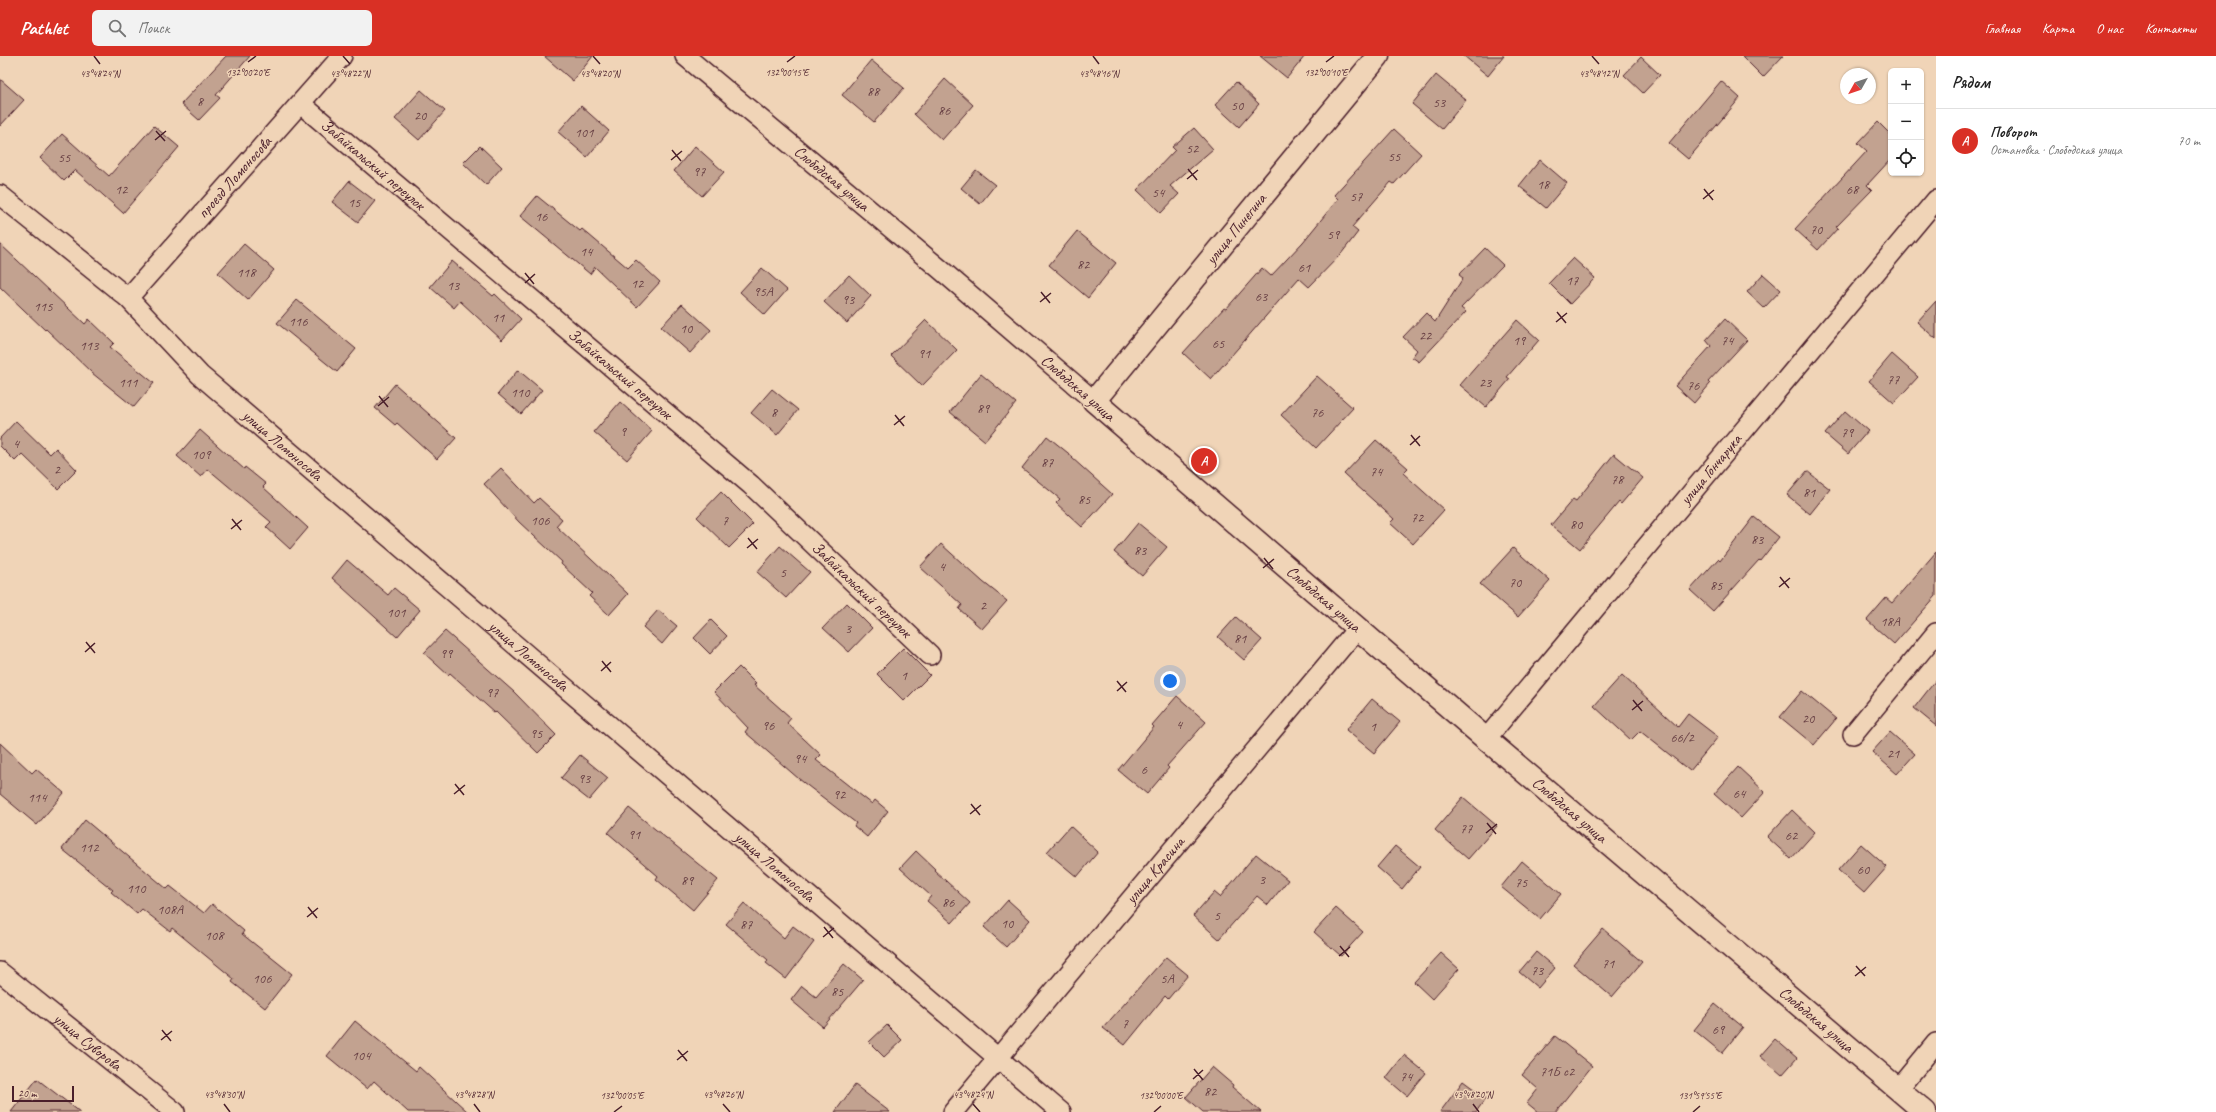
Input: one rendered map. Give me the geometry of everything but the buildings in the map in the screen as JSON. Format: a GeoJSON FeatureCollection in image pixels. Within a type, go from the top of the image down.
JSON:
{"type":"FeatureCollection","features":[{"type":"Feature","properties":{"kind":"street","name":"проезд Ломоносова"},"geometry":{"type":"LineString","coordinates":[[128,298],[342,56]]}},
{"type":"Feature","properties":{"kind":"street","name":"улица Пинегина"},"geometry":{"type":"LineString","coordinates":[[1094,401],[1378,56]]}},
{"type":"Feature","properties":{"kind":"street","name":"Слободская улица"},"geometry":{"type":"LineString","coordinates":[[688,57],[940,269],[1486,739],[1925,1112]]}},
{"type":"Feature","properties":{"kind":"street","name":"Забайкальский переулок"},"geometry":{"type":"LineString","coordinates":[[300,104],[751,485],[930,655]]}},
{"type":"Feature","properties":{"kind":"street","name":"улица Ломоносова"},"geometry":{"type":"LineString","coordinates":[[0,195],[128,298],[200,375],[1061,1112]]}},
{"type":"Feature","properties":{"kind":"street","name":"улица Гончарука"},"geometry":{"type":"LineString","coordinates":[[1486,739],[1936,200]]}},
{"type":"Feature","properties":{"kind":"street","name":"улица Красина"},"geometry":{"type":"LineString","coordinates":[[953,1112],[1357,628]]}},
{"type":"Feature","properties":{"kind":"street"},"geometry":{"type":"LineString","coordinates":[[1853,734],[1936,633]]}},
{"type":"Feature","properties":{"kind":"street","name":"улица Суворова"},"geometry":{"type":"LineString","coordinates":[[0,972],[175,1112]]}},
{"type":"Feature","properties":{"kind":"street"},"geometry":{"type":"LineString","coordinates":[[1898,1089],[1936,1043]]}},
{"type":"Feature","properties":{"kind":"place","name":"Поворот"},"geometry":{"type":"Point","coordinates":[1204,461]}}]}
